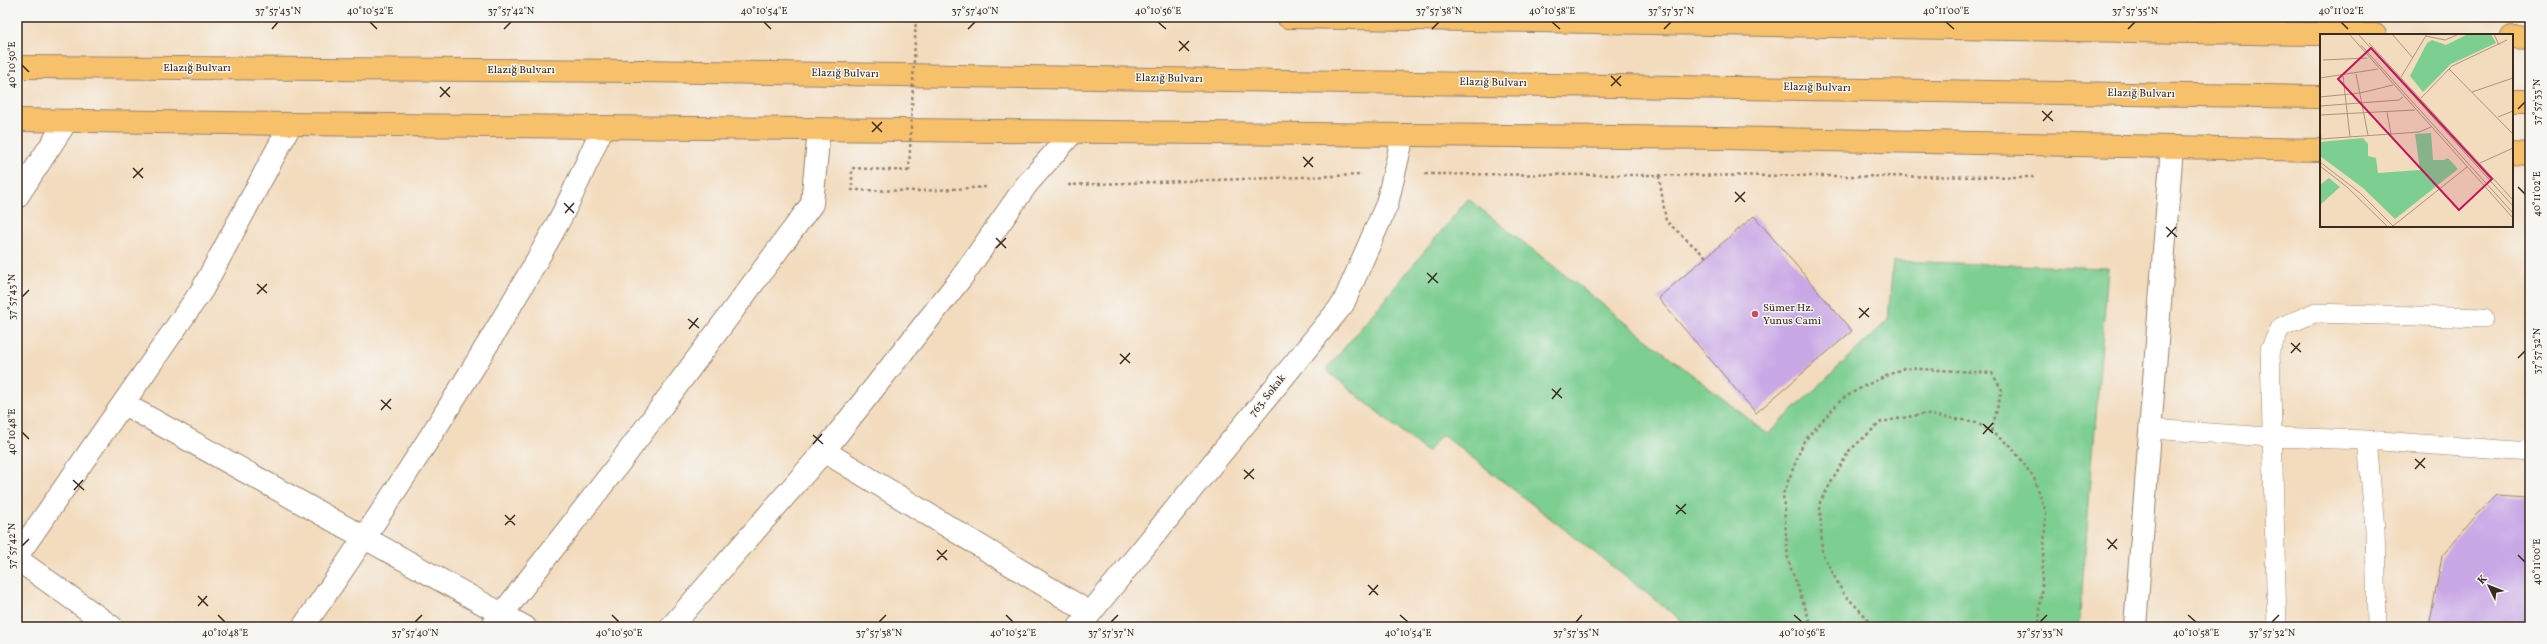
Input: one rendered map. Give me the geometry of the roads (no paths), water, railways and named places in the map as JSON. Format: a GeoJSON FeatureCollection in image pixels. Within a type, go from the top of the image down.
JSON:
{"type":"FeatureCollection","features":[{"type":"Feature","properties":{"kind":"highway"},"geometry":{"type":"LineString","coordinates":[[1288,17],[2320,34]]}},
{"type":"Feature","properties":{"kind":"highway"},"geometry":{"type":"LineString","coordinates":[[2513,37],[2530,38]]}},
{"type":"Feature","properties":{"kind":"highway","name":"Elazığ Bulvarı"},"geometry":{"type":"LineString","coordinates":[[17,68],[672,71],[2320,97]]}},
{"type":"Feature","properties":{"kind":"highway"},"geometry":{"type":"LineString","coordinates":[[2513,101],[2530,101]]}},
{"type":"Feature","properties":{"kind":"highway"},"geometry":{"type":"LineString","coordinates":[[17,120],[66,122],[819,130],[1729,138],[2320,150]]}},
{"type":"Feature","properties":{"kind":"highway"},"geometry":{"type":"LineString","coordinates":[[2513,153],[2530,154]]}},
{"type":"Feature","properties":{"kind":"street"},"geometry":{"type":"LineString","coordinates":[[17,197],[66,122]]}},
{"type":"Feature","properties":{"kind":"street"},"geometry":{"type":"LineString","coordinates":[[112,627],[17,557],[202,290],[291,124]]}},
{"type":"Feature","properties":{"kind":"street"},"geometry":{"type":"LineString","coordinates":[[303,627],[366,537],[453,400],[555,227],[603,127]]}},
{"type":"Feature","properties":{"kind":"street"},"geometry":{"type":"LineString","coordinates":[[498,620],[621,461],[812,204],[819,130]]}},
{"type":"Feature","properties":{"kind":"street"},"geometry":{"type":"LineString","coordinates":[[671,627],[824,451],[962,277],[1027,184],[1073,132]]}},
{"type":"Feature","properties":{"kind":"street","name":"763. Sokak"},"geometry":{"type":"LineString","coordinates":[[1085,620],[1343,304],[1387,204],[1403,135]]}},
{"type":"Feature","properties":{"kind":"street"},"geometry":{"type":"LineString","coordinates":[[2135,627],[2172,147]]}},
{"type":"Feature","properties":{"kind":"street"},"geometry":{"type":"LineString","coordinates":[[124,404],[366,537],[498,620],[525,627]]}},
{"type":"Feature","properties":{"kind":"street"},"geometry":{"type":"LineString","coordinates":[[824,451],[1085,620]]}},
{"type":"Feature","properties":{"kind":"lane"},"geometry":{"type":"LineString","coordinates":[[2276,627],[2270,437],[2270,349],[2281,327],[2314,313],[2484,318]]}},
{"type":"Feature","properties":{"kind":"lane"},"geometry":{"type":"LineString","coordinates":[[2150,429],[2270,437],[2367,440],[2530,452]]}},
{"type":"Feature","properties":{"kind":"lane"},"geometry":{"type":"LineString","coordinates":[[2367,440],[2376,529],[2376,627]]}},
{"type":"Feature","properties":{"kind":"place","name":"Sümer Hz. Yunus Cami"},"geometry":{"type":"Point","coordinates":[1755,314]}}]}
